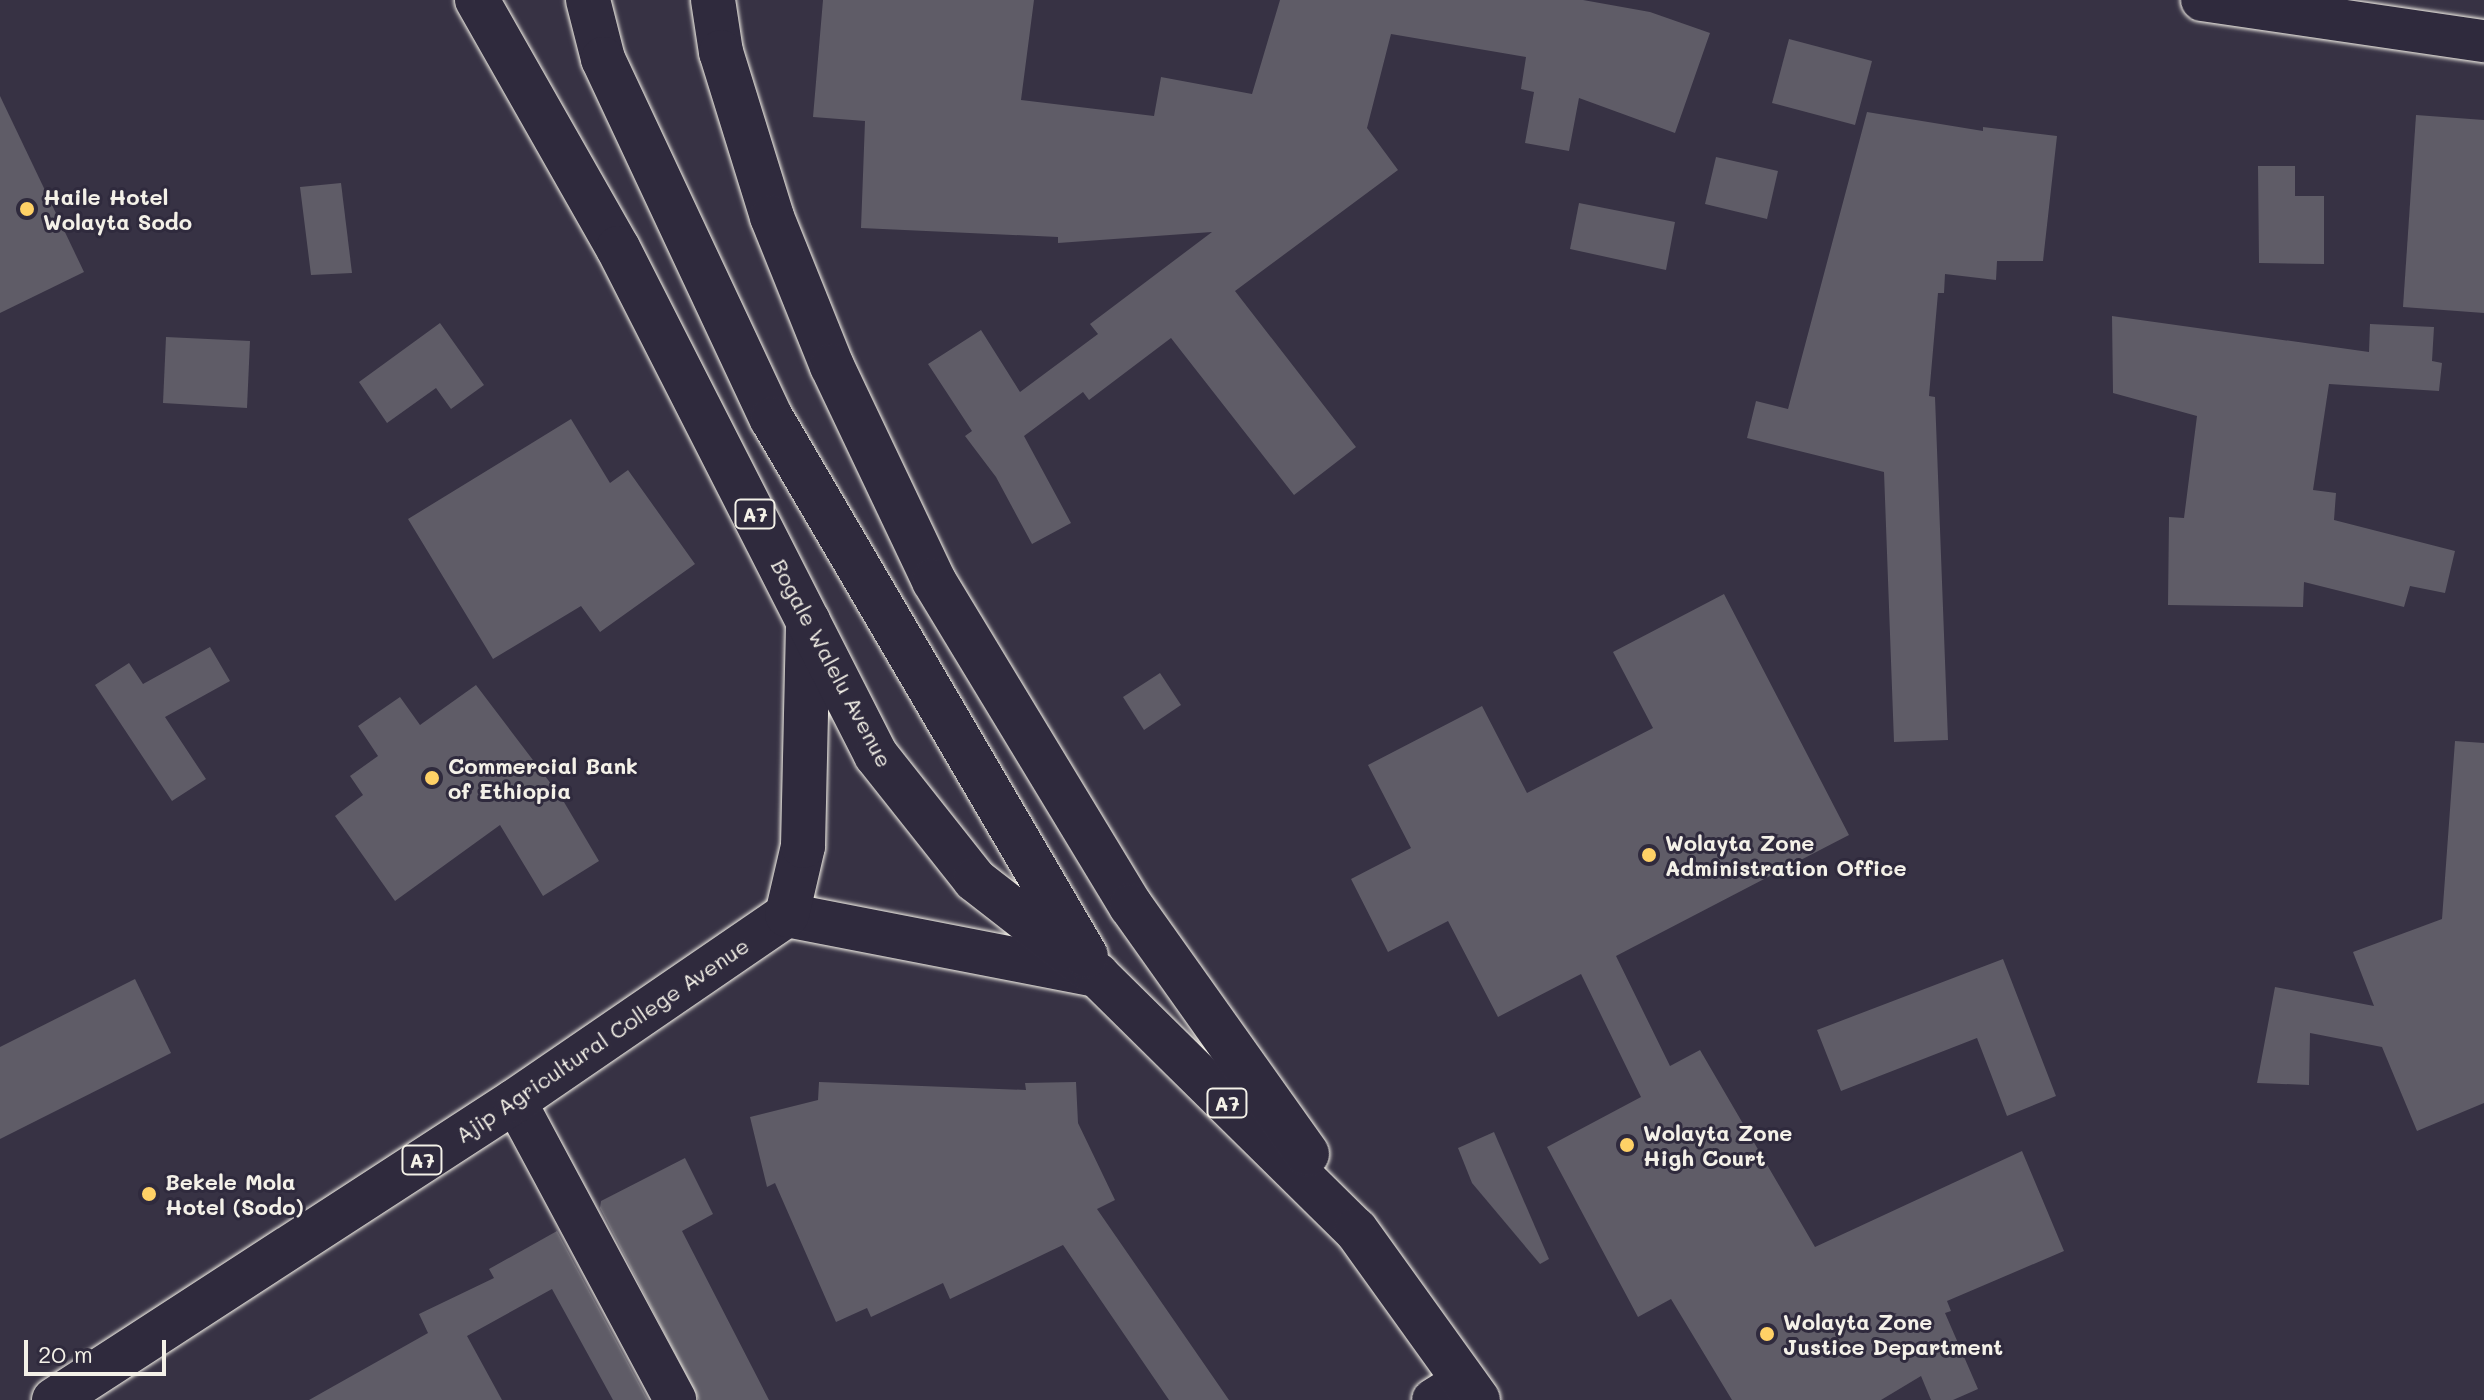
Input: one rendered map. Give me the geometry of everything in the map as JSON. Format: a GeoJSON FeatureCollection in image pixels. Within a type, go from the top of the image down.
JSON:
{"type":"FeatureCollection","features":[{"type":"Feature","properties":{"kind":"main road","name":"Bogale Walelu Avenue"},"geometry":{"type":"LineString","coordinates":[[477,0],[618,248],[876,755],[975,880],[1097,975],[1356,1230],[1458,1394]]}},
{"type":"Feature","properties":{"kind":"main road","name":"Bogale Walelu Avenue"},"geometry":{"type":"LineString","coordinates":[[588,0],[603,59],[772,419],[1097,975]]}},
{"type":"Feature","properties":{"kind":"main road"},"geometry":{"type":"LineString","coordinates":[[713,0],[721,52],[772,217],[832,366],[934,581],[1131,906],[1356,1230]]}},
{"type":"Feature","properties":{"kind":"main road","name":"A7"},"geometry":{"type":"LineString","coordinates":[[787,915],[803,846],[808,621]]}},
{"type":"Feature","properties":{"kind":"main road"},"geometry":{"type":"LineString","coordinates":[[787,915],[1097,975]]}},
{"type":"Feature","properties":{"kind":"main road","name":"Ajip Agricultural College Avenue"},"geometry":{"type":"LineString","coordinates":[[54,1400],[515,1101],[787,915]]}},
{"type":"Feature","properties":{"kind":"street"},"geometry":{"type":"LineString","coordinates":[[2202,0],[2484,41]]}},
{"type":"Feature","properties":{"kind":"street"},"geometry":{"type":"LineString","coordinates":[[515,1101],[675,1400]]}},
{"type":"Feature","properties":{"kind":"building"},"geometry":{"type":"Polygon","coordinates":[[[823,0],[1034,0],[1021,100],[1154,116],[1161,77],[1252,94],[1280,0],[1583,0],[1650,12],[1710,33],[1675,133],[1579,98],[1569,151],[1525,143],[1534,92],[1521,89],[1526,57],[1391,34],[1367,128],[1398,170],[1235,291],[1356,447],[1294,495],[1171,338],[1089,400],[1083,392],[1024,436],[1071,523],[1032,544],[996,477],[965,436],[972,431],[928,364],[981,330],[1020,392],[1098,334],[1090,324],[1212,232],[1058,243],[1058,237],[861,228],[865,121],[813,117],[823,0]]]}},
{"type":"Feature","properties":{"kind":"building"},"geometry":{"type":"Polygon","coordinates":[[[1789,39],[1872,61],[1855,125],[1772,103],[1789,39]]]}},
{"type":"Feature","properties":{"kind":"building","name":"Haile Hotel Wolayta Sodo"},"geometry":{"type":"Polygon","coordinates":[[[0,96],[84,272],[0,313],[0,96]]]}},
{"type":"Feature","properties":{"kind":"building"},"geometry":{"type":"Polygon","coordinates":[[[1867,112],[1983,131],[1983,127],[2057,136],[2043,261],[1997,261],[1996,280],[1945,274],[1944,293],[1938,293],[1929,396],[1935,397],[1948,740],[1894,742],[1884,472],[1747,438],[1756,401],[1788,409],[1867,112]]]}},
{"type":"Feature","properties":{"kind":"building"},"geometry":{"type":"Polygon","coordinates":[[[2416,115],[2484,120],[2484,313],[2403,307],[2416,115]]]}},
{"type":"Feature","properties":{"kind":"building"},"geometry":{"type":"Polygon","coordinates":[[[1716,157],[1778,171],[1767,219],[1705,204],[1716,157]]]}},
{"type":"Feature","properties":{"kind":"building"},"geometry":{"type":"Polygon","coordinates":[[[2258,166],[2295,166],[2295,196],[2324,196],[2324,264],[2259,263],[2258,166]]]}},
{"type":"Feature","properties":{"kind":"building"},"geometry":{"type":"Polygon","coordinates":[[[341,183],[352,273],[311,275],[300,187],[341,183]]]}},
{"type":"Feature","properties":{"kind":"building"},"geometry":{"type":"Polygon","coordinates":[[[1579,203],[1675,222],[1666,270],[1570,249],[1579,203]]]}},
{"type":"Feature","properties":{"kind":"building"},"geometry":{"type":"Polygon","coordinates":[[[2112,316],[2369,352],[2370,324],[2434,327],[2432,361],[2442,363],[2439,391],[2329,384],[2313,490],[2336,493],[2334,520],[2455,551],[2445,593],[2410,586],[2404,607],[2304,582],[2303,607],[2168,605],[2169,517],[2184,518],[2197,416],[2113,393],[2112,316]]]}},
{"type":"Feature","properties":{"kind":"building"},"geometry":{"type":"Polygon","coordinates":[[[440,323],[484,385],[451,409],[436,388],[387,423],[359,382],[440,323]]]}},
{"type":"Feature","properties":{"kind":"building"},"geometry":{"type":"Polygon","coordinates":[[[166,337],[250,341],[247,408],[163,403],[166,337]]]}},
{"type":"Feature","properties":{"kind":"building"},"geometry":{"type":"Polygon","coordinates":[[[571,419],[610,483],[628,470],[695,564],[600,632],[581,606],[493,659],[408,519],[571,419]]]}},
{"type":"Feature","properties":{"kind":"building"},"geometry":{"type":"Polygon","coordinates":[[[1724,594],[1849,835],[1616,956],[1670,1066],[1700,1050],[1815,1247],[2022,1151],[2064,1251],[1947,1301],[1951,1311],[1945,1313],[1978,1389],[1953,1400],[1931,1400],[1921,1376],[1881,1400],[1732,1400],[1671,1299],[1638,1317],[1547,1147],[1641,1097],[1581,974],[1498,1017],[1448,921],[1388,952],[1351,879],[1411,848],[1368,765],[1482,706],[1527,793],[1653,728],[1613,652],[1724,594]]]}},
{"type":"Feature","properties":{"kind":"building"},"geometry":{"type":"Polygon","coordinates":[[[210,647],[230,681],[165,717],[206,779],[172,801],[95,685],[129,663],[143,684],[210,647]]]}},
{"type":"Feature","properties":{"kind":"building"},"geometry":{"type":"Polygon","coordinates":[[[1160,673],[1181,705],[1144,730],[1123,697],[1160,673]]]}},
{"type":"Feature","properties":{"kind":"building"},"geometry":{"type":"Polygon","coordinates":[[[476,685],[561,797],[599,861],[543,896],[500,825],[395,901],[335,816],[363,795],[350,776],[378,756],[358,726],[400,697],[420,725],[476,685]]]}},
{"type":"Feature","properties":{"kind":"building"},"geometry":{"type":"Polygon","coordinates":[[[2455,741],[2484,743],[2484,1103],[2417,1131],[2382,1047],[2310,1033],[2309,1085],[2257,1083],[2275,987],[2374,1006],[2353,952],[2442,919],[2455,741]]]}},
{"type":"Feature","properties":{"kind":"building"},"geometry":{"type":"Polygon","coordinates":[[[2003,959],[2056,1096],[2007,1116],[1977,1038],[1841,1091],[1817,1030],[2003,959]]]}},
{"type":"Feature","properties":{"kind":"building"},"geometry":{"type":"Polygon","coordinates":[[[135,979],[171,1053],[0,1139],[0,1047],[135,979]]]}},
{"type":"Feature","properties":{"kind":"building"},"geometry":{"type":"Polygon","coordinates":[[[819,1082],[1026,1090],[1025,1083],[1076,1082],[1078,1123],[1115,1200],[1097,1209],[1229,1400],[1169,1400],[1063,1245],[950,1299],[943,1283],[871,1317],[867,1308],[836,1322],[775,1183],[767,1187],[750,1117],[818,1100],[819,1082]]]}},
{"type":"Feature","properties":{"kind":"building"},"geometry":{"type":"Polygon","coordinates":[[[1494,1132],[1549,1259],[1540,1264],[1472,1183],[1458,1148],[1494,1132]]]}},
{"type":"Feature","properties":{"kind":"building"},"geometry":{"type":"Polygon","coordinates":[[[685,1158],[713,1214],[682,1231],[769,1400],[699,1400],[600,1208],[601,1201],[685,1158]]]}},
{"type":"Feature","properties":{"kind":"building"},"geometry":{"type":"Polygon","coordinates":[[[557,1231],[648,1400],[613,1400],[552,1289],[467,1336],[502,1400],[309,1400],[428,1333],[419,1314],[494,1278],[489,1269],[557,1231]]]}},
{"type":"Feature","properties":{"kind":"place","name":"Haile Hotel Wolayta Sodo"},"geometry":{"type":"Point","coordinates":[27,209]}},
{"type":"Feature","properties":{"kind":"place","name":"Commercial Bank of Ethiopia"},"geometry":{"type":"Point","coordinates":[432,778]}},
{"type":"Feature","properties":{"kind":"place","name":"Wolayta Zone Administration Office"},"geometry":{"type":"Point","coordinates":[1649,855]}},
{"type":"Feature","properties":{"kind":"place","name":"Wolayta Zone High Court"},"geometry":{"type":"Point","coordinates":[1627,1145]}},
{"type":"Feature","properties":{"kind":"place","name":"Bekele Mola Hotel (Sodo)"},"geometry":{"type":"Point","coordinates":[149,1194]}},
{"type":"Feature","properties":{"kind":"place","name":"Wolayta Zone Justice Department"},"geometry":{"type":"Point","coordinates":[1767,1334]}}]}
